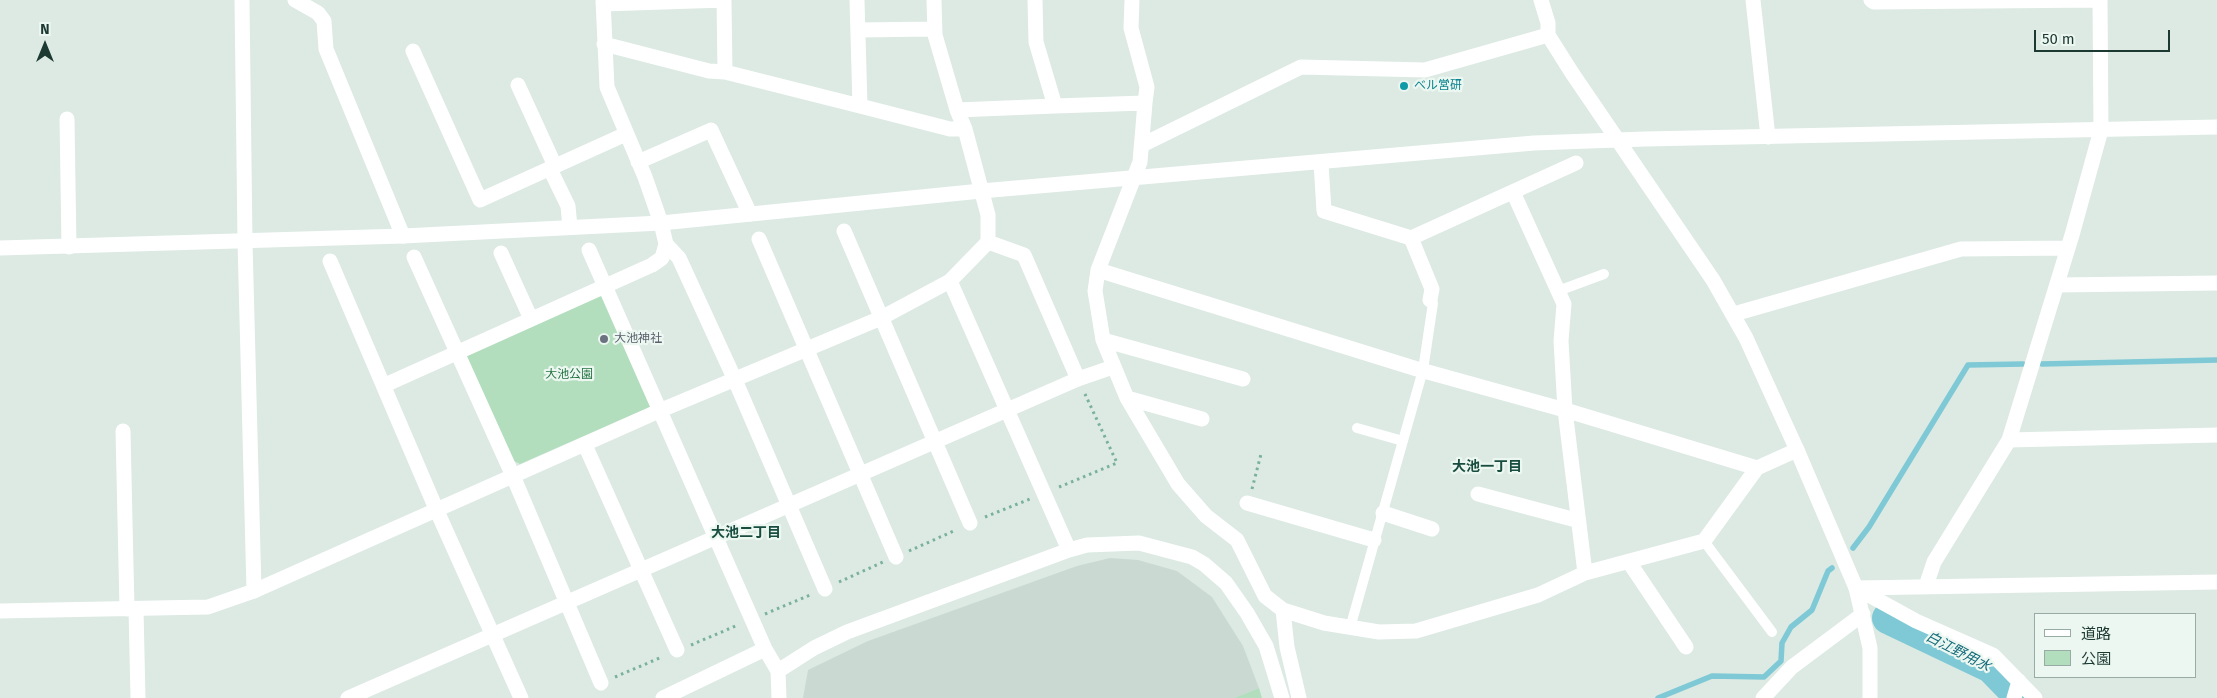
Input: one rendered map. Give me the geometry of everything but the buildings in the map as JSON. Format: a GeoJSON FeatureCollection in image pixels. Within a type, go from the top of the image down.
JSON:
{"type":"FeatureCollection","features":[{"type":"Feature","properties":{"kind":"street"},"geometry":{"type":"LineString","coordinates":[[242,0],[245,241],[254,591]]}},
{"type":"Feature","properties":{"kind":"street"},"geometry":{"type":"LineString","coordinates":[[295,0],[318,13],[324,21],[326,49],[403,236]]}},
{"type":"Feature","properties":{"kind":"street"},"geometry":{"type":"LineString","coordinates":[[384,385],[652,265],[662,258],[666,244],[662,223],[607,87],[603,2],[724,0],[724,72]]}},
{"type":"Feature","properties":{"kind":"street"},"geometry":{"type":"LineString","coordinates":[[857,0],[860,106]]}},
{"type":"Feature","properties":{"kind":"street"},"geometry":{"type":"LineString","coordinates":[[0,611],[208,607],[254,591],[660,411],[881,318],[950,281],[988,242],[988,215],[935,29],[934,0]]}},
{"type":"Feature","properties":{"kind":"street"},"geometry":{"type":"LineString","coordinates":[[1035,0],[1036,42],[1055,106]]}},
{"type":"Feature","properties":{"kind":"street"},"geometry":{"type":"LineString","coordinates":[[1132,0],[1131,28],[1147,87],[1140,162],[1098,270],[1096,291],[1103,340],[1127,398],[1178,484],[1206,516],[1237,540],[1266,596],[1283,610],[1350,628],[1379,632],[1416,631],[1538,595],[1585,573],[1704,541],[1757,468],[1797,450]]}},
{"type":"Feature","properties":{"kind":"street"},"geometry":{"type":"LineString","coordinates":[[1533,0],[1572,73],[1620,141],[1734,314],[1797,450],[1856,588],[1870,648],[1870,698]]}},
{"type":"Feature","properties":{"kind":"street"},"geometry":{"type":"LineString","coordinates":[[1541,0],[1548,29]]}},
{"type":"Feature","properties":{"kind":"street"},"geometry":{"type":"LineString","coordinates":[[1754,0],[1768,137]]}},
{"type":"Feature","properties":{"kind":"street"},"geometry":{"type":"LineString","coordinates":[[1870,0],[1874,2],[2100,0],[2101,130],[2068,248],[2009,440],[1934,562],[1926,586]]}},
{"type":"Feature","properties":{"kind":"street"},"geometry":{"type":"LineString","coordinates":[[858,30],[935,29]]}},
{"type":"Feature","properties":{"kind":"street"},"geometry":{"type":"LineString","coordinates":[[1142,145],[1301,67],[1425,70],[1548,29]]}},
{"type":"Feature","properties":{"kind":"street"},"geometry":{"type":"LineString","coordinates":[[604,44],[950,129],[965,129]]}},
{"type":"Feature","properties":{"kind":"street"},"geometry":{"type":"LineString","coordinates":[[413,52],[480,200],[626,134]]}},
{"type":"Feature","properties":{"kind":"street"},"geometry":{"type":"LineString","coordinates":[[518,85],[568,206],[570,227]]}},
{"type":"Feature","properties":{"kind":"street"},"geometry":{"type":"LineString","coordinates":[[957,110],[1145,103]]}},
{"type":"Feature","properties":{"kind":"street"},"geometry":{"type":"LineString","coordinates":[[68,119],[70,246]]}},
{"type":"Feature","properties":{"kind":"street"},"geometry":{"type":"LineString","coordinates":[[0,248],[403,236],[662,223],[981,191],[1321,163],[1534,143],[2217,127]]}},
{"type":"Feature","properties":{"kind":"street"},"geometry":{"type":"LineString","coordinates":[[638,162],[711,130],[750,214]]}},
{"type":"Feature","properties":{"kind":"street"},"geometry":{"type":"LineString","coordinates":[[1321,163],[1324,210],[1411,238],[1576,163]]}},
{"type":"Feature","properties":{"kind":"street"},"geometry":{"type":"LineString","coordinates":[[1514,192],[1564,304],[1560,341],[1565,410],[1585,573]]}},
{"type":"Feature","properties":{"kind":"street"},"geometry":{"type":"LineString","coordinates":[[844,231],[970,523]]}},
{"type":"Feature","properties":{"kind":"street"},"geometry":{"type":"LineString","coordinates":[[1411,238],[1432,289],[1430,300]]}},
{"type":"Feature","properties":{"kind":"street"},"geometry":{"type":"LineString","coordinates":[[759,239],[896,556]]}},
{"type":"Feature","properties":{"kind":"street"},"geometry":{"type":"LineString","coordinates":[[988,242],[1024,255],[1078,379]]}},
{"type":"Feature","properties":{"kind":"street"},"geometry":{"type":"LineString","coordinates":[[666,244],[679,258],[735,380],[825,588]]}},
{"type":"Feature","properties":{"kind":"street"},"geometry":{"type":"LineString","coordinates":[[1734,314],[1961,249],[2068,248]]}},
{"type":"Feature","properties":{"kind":"street"},"geometry":{"type":"LineString","coordinates":[[589,250],[715,538],[765,649],[778,671],[779,698]]}},
{"type":"Feature","properties":{"kind":"street"},"geometry":{"type":"LineString","coordinates":[[502,252],[531,319]]}},
{"type":"Feature","properties":{"kind":"street"},"geometry":{"type":"LineString","coordinates":[[414,257],[513,476],[565,603],[601,683]]}},
{"type":"Feature","properties":{"kind":"street"},"geometry":{"type":"LineString","coordinates":[[330,261],[437,511],[521,698]]}},
{"type":"Feature","properties":{"kind":"street"},"geometry":{"type":"LineString","coordinates":[[1098,270],[1423,370],[1565,410],[1757,468]]}},
{"type":"Feature","properties":{"kind":"street"},"geometry":{"type":"LineString","coordinates":[[950,281],[1069,550]]}},
{"type":"Feature","properties":{"kind":"street"},"geometry":{"type":"LineString","coordinates":[[2057,285],[2217,283]]}},
{"type":"Feature","properties":{"kind":"street"},"geometry":{"type":"LineString","coordinates":[[1103,340],[1243,379]]}},
{"type":"Feature","properties":{"kind":"street"},"geometry":{"type":"LineString","coordinates":[[348,698],[1007,412],[1078,379],[1113,367]]}},
{"type":"Feature","properties":{"kind":"street"},"geometry":{"type":"LineString","coordinates":[[1127,398],[1202,419]]}},
{"type":"Feature","properties":{"kind":"street"},"geometry":{"type":"LineString","coordinates":[[123,431],[131,609],[138,698]]}},
{"type":"Feature","properties":{"kind":"street"},"geometry":{"type":"LineString","coordinates":[[2009,440],[2217,435]]}},
{"type":"Feature","properties":{"kind":"street"},"geometry":{"type":"LineString","coordinates":[[585,445],[640,572],[677,650]]}},
{"type":"Feature","properties":{"kind":"street"},"geometry":{"type":"LineString","coordinates":[[1478,494],[1572,519],[1578,518]]}},
{"type":"Feature","properties":{"kind":"street"},"geometry":{"type":"LineString","coordinates":[[1248,503],[1374,540]]}},
{"type":"Feature","properties":{"kind":"street"},"geometry":{"type":"LineString","coordinates":[[1383,513],[1432,529]]}},
{"type":"Feature","properties":{"kind":"street"},"geometry":{"type":"LineString","coordinates":[[778,671],[814,648],[847,632],[1069,550],[1104,543],[1139,543],[1177,552],[1204,564],[1226,583],[1248,613],[1266,646],[1282,698]]}},
{"type":"Feature","properties":{"kind":"street"},"geometry":{"type":"LineString","coordinates":[[1629,562],[1686,647]]}},
{"type":"Feature","properties":{"kind":"street"},"geometry":{"type":"LineString","coordinates":[[1856,588],[2217,582]]}},
{"type":"Feature","properties":{"kind":"street"},"geometry":{"type":"LineString","coordinates":[[1856,588],[1916,621],[1993,655],[2035,698]]}},
{"type":"Feature","properties":{"kind":"street"},"geometry":{"type":"LineString","coordinates":[[1283,610],[1287,647],[1299,698]]}},
{"type":"Feature","properties":{"kind":"street"},"geometry":{"type":"LineString","coordinates":[[1763,698],[1792,667],[1863,614]]}},
{"type":"Feature","properties":{"kind":"street"},"geometry":{"type":"LineString","coordinates":[[663,698],[686,692],[765,649]]}},
{"type":"Feature","properties":{"kind":"street"},"geometry":{"type":"LineString","coordinates":[[2014,698],[2019,682]]}},
{"type":"Feature","properties":{"kind":"lane"},"geometry":{"type":"LineString","coordinates":[[1558,291],[1604,274]]}},
{"type":"Feature","properties":{"kind":"lane"},"geometry":{"type":"LineString","coordinates":[[1350,628],[1423,370],[1434,303],[1430,300]]}},
{"type":"Feature","properties":{"kind":"lane"},"geometry":{"type":"LineString","coordinates":[[1357,428],[1403,441]]}},
{"type":"Feature","properties":{"kind":"lane"},"geometry":{"type":"LineString","coordinates":[[1704,541],[1772,632]]}},
{"type":"Feature","properties":{"kind":"shaded area"},"geometry":{"type":"Polygon","coordinates":[[[1110,558],[1138,560],[1177,571],[1212,597],[1243,646],[1259,688],[1234,698],[803,698],[808,670],[868,641],[1077,566],[1110,558]]]}},
{"type":"Feature","properties":{"kind":"green space","name":"大池公園"},"geometry":{"type":"Polygon","coordinates":[[[599,293],[605,298],[652,406],[520,464],[512,460],[464,361],[467,354],[599,293]]]}},
{"type":"Feature","properties":{"kind":"green space"},"geometry":{"type":"Polygon","coordinates":[[[1259,688],[1262,698],[1234,698],[1259,688]]]}},
{"type":"Feature","properties":{"kind":"waterway"},"geometry":{"type":"LineString","coordinates":[[2042,364],[2217,360]]}},
{"type":"Feature","properties":{"kind":"waterway"},"geometry":{"type":"LineString","coordinates":[[1853,548],[1869,527],[1968,365],[2023,364]]}},
{"type":"Feature","properties":{"kind":"waterway"},"geometry":{"type":"LineString","coordinates":[[1658,698],[1712,676],[1764,677],[1781,661],[1782,643],[1791,627],[1812,610],[1828,571],[1832,568]]}},
{"type":"Feature","properties":{"kind":"waterway","name":"白江野用水"},"geometry":{"type":"LineString","coordinates":[[1888,618],[1991,667],[2021,698]]}},
{"type":"Feature","properties":{"kind":"place","name":"べル営研"},"geometry":{"type":"Point","coordinates":[1404,86]}},
{"type":"Feature","properties":{"kind":"place","name":"大池神社"},"geometry":{"type":"Point","coordinates":[604,339]}},
{"type":"Feature","properties":{"kind":"district","name":"大池一丁目"},"geometry":{"type":"Point","coordinates":[1487,467]}},
{"type":"Feature","properties":{"kind":"district","name":"大池二丁目"},"geometry":{"type":"Point","coordinates":[746,533]}}]}
